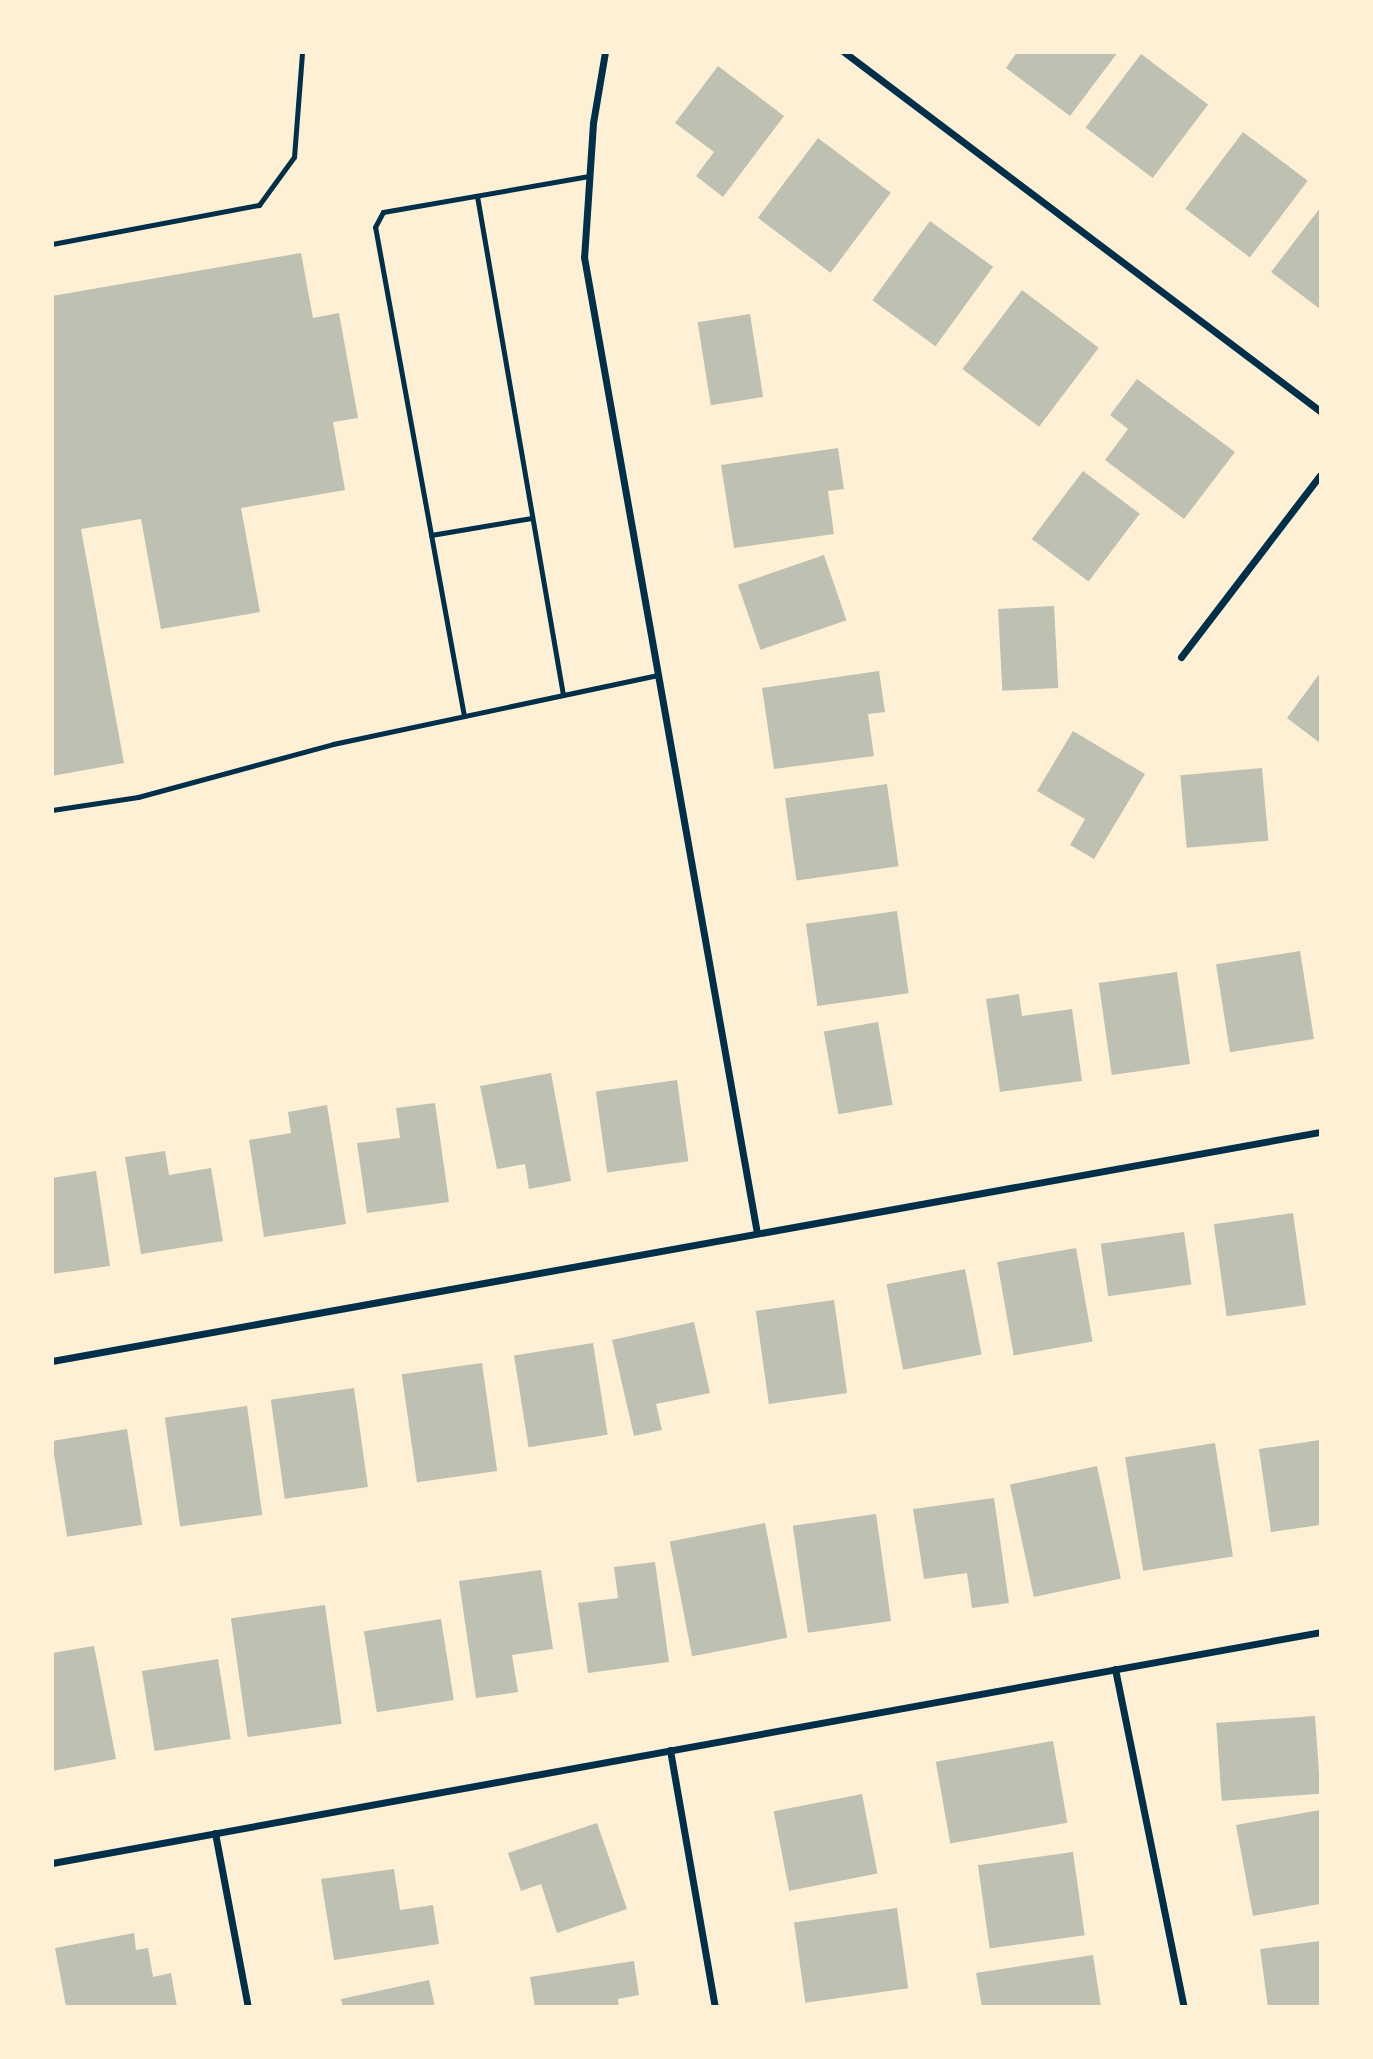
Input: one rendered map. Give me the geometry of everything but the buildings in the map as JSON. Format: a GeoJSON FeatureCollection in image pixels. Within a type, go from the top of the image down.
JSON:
{"type":"FeatureCollection","features":[{"type":"Feature","properties":{"kind":"street"},"geometry":{"type":"LineString","coordinates":[[606,52],[589,176],[584,257],[757,1233]]}},
{"type":"Feature","properties":{"kind":"street"},"geometry":{"type":"LineString","coordinates":[[844,52],[1321,411]]}},
{"type":"Feature","properties":{"kind":"street"},"geometry":{"type":"LineString","coordinates":[[1181,657],[1321,475]]}},
{"type":"Feature","properties":{"kind":"street"},"geometry":{"type":"LineString","coordinates":[[52,1361],[1321,1132]]}},
{"type":"Feature","properties":{"kind":"street"},"geometry":{"type":"LineString","coordinates":[[52,1863],[1321,1632]]}},
{"type":"Feature","properties":{"kind":"street"},"geometry":{"type":"LineString","coordinates":[[1115,1669],[1184,2007]]}},
{"type":"Feature","properties":{"kind":"street"},"geometry":{"type":"LineString","coordinates":[[670,1750],[715,2007]]}},
{"type":"Feature","properties":{"kind":"street"},"geometry":{"type":"LineString","coordinates":[[215,1833],[248,2007]]}},
{"type":"Feature","properties":{"kind":"lane"},"geometry":{"type":"LineString","coordinates":[[52,244],[258,205],[294,157],[302,52]]}},
{"type":"Feature","properties":{"kind":"lane"},"geometry":{"type":"LineString","coordinates":[[464,716],[375,227],[383,212],[589,176]]}},
{"type":"Feature","properties":{"kind":"lane"},"geometry":{"type":"LineString","coordinates":[[477,196],[563,695]]}},
{"type":"Feature","properties":{"kind":"lane"},"geometry":{"type":"LineString","coordinates":[[431,535],[532,518]]}},
{"type":"Feature","properties":{"kind":"lane"},"geometry":{"type":"LineString","coordinates":[[52,810],[138,797],[333,744],[658,675]]}}]}
